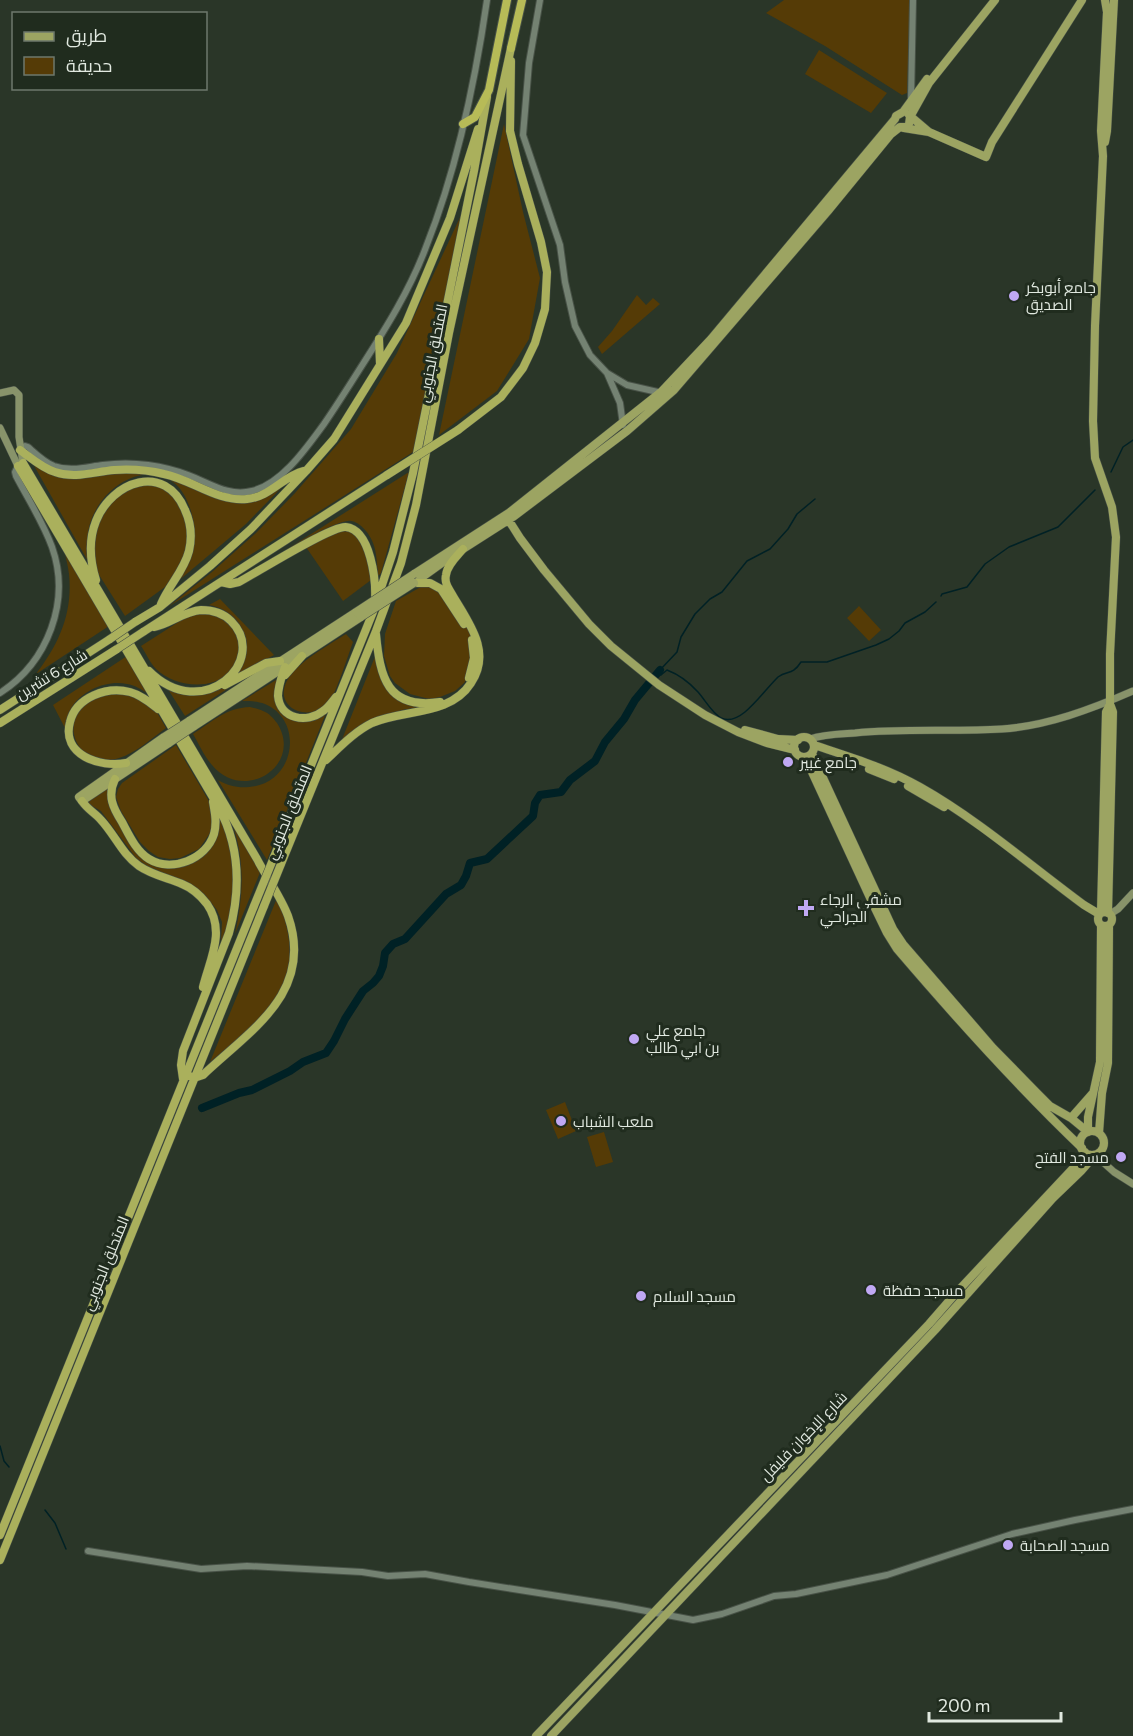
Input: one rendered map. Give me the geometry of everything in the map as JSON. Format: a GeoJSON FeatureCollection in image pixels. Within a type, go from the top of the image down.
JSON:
{"type":"FeatureCollection","features":[{"type":"Feature","properties":{"kind":"highway"},"geometry":{"type":"LineString","coordinates":[[463,124],[474,117],[489,90],[507,0]]}},
{"type":"Feature","properties":{"kind":"highway"},"geometry":{"type":"LineString","coordinates":[[511,48],[522,0]]}},
{"type":"Feature","properties":{"kind":"highway","name":"المتحلق الجنوبي"},"geometry":{"type":"LineString","coordinates":[[0,1560],[323,763],[401,563],[416,505],[449,333],[511,48]]}},
{"type":"Feature","properties":{"kind":"highway","name":"شارع 6 تشرين"},"geometry":{"type":"LineString","coordinates":[[0,723],[458,430],[501,397],[523,369],[535,343],[545,309],[547,272],[541,242],[510,132],[511,48]]}},
{"type":"Feature","properties":{"kind":"highway","name":"المتحلق الجنوبي"},"geometry":{"type":"LineString","coordinates":[[0,1535],[373,612],[393,552],[406,501],[489,90]]}},
{"type":"Feature","properties":{"kind":"highway","name":"شارع 6 تشرين"},"geometry":{"type":"LineString","coordinates":[[0,710],[160,607],[251,529],[334,439],[406,323],[442,239],[472,146],[484,117]]}},
{"type":"Feature","properties":{"kind":"highway"},"geometry":{"type":"LineString","coordinates":[[379,339],[380,364]]}},
{"type":"Feature","properties":{"kind":"highway"},"geometry":{"type":"LineString","coordinates":[[20,450],[41,466],[61,474],[79,476],[122,470],[152,472],[180,478],[218,496],[233,499],[247,499],[264,494],[289,477],[306,471]]}},
{"type":"Feature","properties":{"kind":"highway"},"geometry":{"type":"LineString","coordinates":[[20,464],[141,663],[289,918],[294,952],[289,981],[278,1003],[261,1023],[202,1075],[194,1078],[184,1077],[181,1065],[183,1051],[229,933],[237,894],[237,867],[233,843],[223,815],[20,464]]}},
{"type":"Feature","properties":{"kind":"highway"},"geometry":{"type":"LineString","coordinates":[[104,601],[94,574],[90,554],[96,522],[105,504],[119,491],[133,483],[148,481],[162,484],[174,493],[187,514],[190,530],[190,545],[186,559],[160,607]]}},
{"type":"Feature","properties":{"kind":"highway"},"geometry":{"type":"LineString","coordinates":[[221,582],[230,584],[239,582],[314,540],[348,527],[362,538],[368,549],[374,583],[373,612]]}},
{"type":"Feature","properties":{"kind":"highway"},"geometry":{"type":"LineString","coordinates":[[323,763],[354,735],[372,723],[459,697],[469,687],[476,676],[480,650],[473,629],[449,590],[446,580],[447,570],[463,549]]}},
{"type":"Feature","properties":{"kind":"highway"},"geometry":{"type":"LineString","coordinates":[[376,631],[382,673],[393,691],[405,699],[414,703],[440,704],[456,694],[468,680],[473,668],[474,647],[469,632],[441,588],[414,578]]}},
{"type":"Feature","properties":{"kind":"highway"},"geometry":{"type":"LineString","coordinates":[[146,630],[201,610],[221,614],[232,622],[242,641],[242,655],[231,674],[214,688]]}},
{"type":"Feature","properties":{"kind":"highway"},"geometry":{"type":"LineString","coordinates":[[280,681],[302,656]]}},
{"type":"Feature","properties":{"kind":"highway"},"geometry":{"type":"LineString","coordinates":[[141,663],[160,681],[175,688],[199,692],[228,684],[266,663],[282,664],[278,693],[281,704],[288,713],[298,718],[311,717],[323,712],[341,692]]}},
{"type":"Feature","properties":{"kind":"highway"},"geometry":{"type":"LineString","coordinates":[[126,763],[110,765],[95,762],[75,748],[71,740],[70,723],[77,708],[84,701],[99,693],[123,691],[139,695],[162,713]]}},
{"type":"Feature","properties":{"kind":"highway"},"geometry":{"type":"LineString","coordinates":[[115,779],[111,797],[114,810],[142,853],[149,859],[162,864],[183,863],[196,857],[206,848],[216,825],[212,797]]}},
{"type":"Feature","properties":{"kind":"highway"},"geometry":{"type":"LineString","coordinates":[[82,801],[102,821],[125,853],[135,862],[151,872],[190,888],[204,900],[211,910],[216,926],[216,940],[203,986],[200,1007]]}},
{"type":"Feature","properties":{"kind":"main road"},"geometry":{"type":"LineString","coordinates":[[899,124],[909,124],[907,114],[910,100],[989,0]]}},
{"type":"Feature","properties":{"kind":"main road"},"geometry":{"type":"LineString","coordinates":[[907,114],[995,0]]}},
{"type":"Feature","properties":{"kind":"main road"},"geometry":{"type":"LineString","coordinates":[[899,124],[929,132],[986,157],[993,141],[1082,0]]}},
{"type":"Feature","properties":{"kind":"main road"},"geometry":{"type":"LineString","coordinates":[[1103,156],[1101,132],[1107,12],[1105,0]]}},
{"type":"Feature","properties":{"kind":"main road"},"geometry":{"type":"LineString","coordinates":[[1088,1132],[1088,1117],[1100,1062],[1113,712],[1110,702],[1110,654],[1116,537],[1112,507],[1095,458],[1092,421],[1103,156],[1107,131],[1114,0]]}},
{"type":"Feature","properties":{"kind":"main road"},"geometry":{"type":"LineString","coordinates":[[445,557],[463,549],[543,492],[664,394],[674,390],[891,134],[899,124],[899,113],[907,114],[929,132]]}},
{"type":"Feature","properties":{"kind":"main road"},"geometry":{"type":"LineString","coordinates":[[0,393],[14,390],[19,395],[20,464]]}},
{"type":"Feature","properties":{"kind":"main road"},"geometry":{"type":"LineString","coordinates":[[0,428],[20,464]]}},
{"type":"Feature","properties":{"kind":"main road"},"geometry":{"type":"LineString","coordinates":[[8,446],[13,438],[19,437]]}},
{"type":"Feature","properties":{"kind":"main road"},"geometry":{"type":"LineString","coordinates":[[509,516],[526,546],[589,624],[648,673],[705,715],[738,732],[795,750],[798,754],[811,749],[820,736],[909,729],[977,730],[1045,723],[1110,702],[1133,691]]}},
{"type":"Feature","properties":{"kind":"main road"},"geometry":{"type":"LineString","coordinates":[[166,740],[82,801],[79,798],[126,763],[191,724],[509,516]]}},
{"type":"Feature","properties":{"kind":"main road"},"geometry":{"type":"LineString","coordinates":[[282,664],[302,656],[359,615]]}},
{"type":"Feature","properties":{"kind":"main road"},"geometry":{"type":"LineString","coordinates":[[661,683],[740,729],[778,739],[798,740],[806,737],[873,904],[897,948],[1031,1099],[1083,1150],[1095,1155],[1114,1172],[1133,1184]]}},
{"type":"Feature","properties":{"kind":"main road"},"geometry":{"type":"LineString","coordinates":[[795,750],[798,740]]}},
{"type":"Feature","properties":{"kind":"main road"},"geometry":{"type":"LineString","coordinates":[[811,749],[885,770],[933,795],[964,815],[1104,918]]}},
{"type":"Feature","properties":{"kind":"main road"},"geometry":{"type":"LineString","coordinates":[[811,749],[893,929],[934,980],[1021,1078],[1050,1106],[1071,1118],[1088,1132]]}},
{"type":"Feature","properties":{"kind":"main road"},"geometry":{"type":"LineString","coordinates":[[1104,918],[1118,909],[1133,893]]}},
{"type":"Feature","properties":{"kind":"main road"},"geometry":{"type":"LineString","coordinates":[[1099,1134],[1102,1094],[1108,1063],[1104,918]]}},
{"type":"Feature","properties":{"kind":"main road"},"geometry":{"type":"LineString","coordinates":[[1071,1118],[1094,1092]]}},
{"type":"Feature","properties":{"kind":"main road"},"geometry":{"type":"LineString","coordinates":[[1083,1150],[1081,1139],[1083,1135],[1096,1132],[1102,1137],[1103,1146],[1102,1150],[1095,1155]]}},
{"type":"Feature","properties":{"kind":"main road","name":"شارع الإخوان فليفل"},"geometry":{"type":"LineString","coordinates":[[536,1736],[929,1324],[1077,1164],[1083,1150]]}},
{"type":"Feature","properties":{"kind":"main road","name":"شارع الإخوان فليفل"},"geometry":{"type":"LineString","coordinates":[[551,1736],[935,1330],[1053,1198],[1095,1155]]}},
{"type":"Feature","properties":{"kind":"street"},"geometry":{"type":"LineString","coordinates":[[20,450],[25,446],[28,447],[48,463],[66,469],[142,464],[178,471],[230,492],[254,491],[275,480],[304,450],[389,324],[426,247],[456,154],[481,39],[487,0]]}},
{"type":"Feature","properties":{"kind":"street"},"geometry":{"type":"LineString","coordinates":[[540,0],[529,63],[523,135],[560,245],[565,282],[575,326],[590,355],[607,373],[627,385],[664,394]]}},
{"type":"Feature","properties":{"kind":"street"},"geometry":{"type":"LineString","coordinates":[[910,100],[913,0]]}},
{"type":"Feature","properties":{"kind":"street"},"geometry":{"type":"LineString","coordinates":[[607,373],[620,403],[624,427]]}},
{"type":"Feature","properties":{"kind":"street"},"geometry":{"type":"LineString","coordinates":[[0,693],[24,674],[42,649],[55,616],[59,592],[58,572],[52,547],[15,474],[20,464]]}},
{"type":"Feature","properties":{"kind":"street"},"geometry":{"type":"LineString","coordinates":[[88,1551],[201,1569],[248,1566],[362,1572],[388,1576],[425,1574],[693,1620],[705,1619],[774,1596],[796,1594],[887,1575],[1012,1534],[1133,1509]]}},
{"type":"Feature","properties":{"kind":"green space"},"geometry":{"type":"Polygon","coordinates":[[[784,0],[910,0],[907,93],[902,95],[825,46],[766,13],[784,0]]]}},
{"type":"Feature","properties":{"kind":"green space"},"geometry":{"type":"Polygon","coordinates":[[[819,50],[887,93],[871,113],[805,74],[819,50]]]}},
{"type":"Feature","properties":{"kind":"green space"},"geometry":{"type":"Polygon","coordinates":[[[504,124],[540,278],[529,339],[497,391],[439,435],[504,124]]]}},
{"type":"Feature","properties":{"kind":"green space"},"geometry":{"type":"Polygon","coordinates":[[[462,213],[413,452],[168,607],[256,533],[295,493],[351,429],[397,353],[462,213]]]}},
{"type":"Feature","properties":{"kind":"green space"},"geometry":{"type":"Polygon","coordinates":[[[637,295],[646,305],[653,298],[660,304],[602,354],[598,347],[637,295]]]}},
{"type":"Feature","properties":{"kind":"green space"},"geometry":{"type":"Polygon","coordinates":[[[28,455],[45,469],[159,472],[218,496],[253,500],[281,488],[246,524],[177,582],[195,536],[190,508],[181,491],[170,480],[156,475],[141,475],[126,480],[112,490],[101,502],[90,523],[89,563],[28,455]]]}},
{"type":"Feature","properties":{"kind":"green space"},"geometry":{"type":"Polygon","coordinates":[[[409,472],[381,573],[378,576],[372,540],[361,526],[351,521],[334,525],[267,562],[409,472]]]}},
{"type":"Feature","properties":{"kind":"green space"},"geometry":{"type":"Polygon","coordinates":[[[149,481],[176,494],[188,527],[185,554],[181,565],[165,587],[125,616],[96,570],[93,541],[102,513],[114,497],[149,481]]]}},
{"type":"Feature","properties":{"kind":"green space"},"geometry":{"type":"Polygon","coordinates":[[[350,528],[366,545],[371,580],[343,601],[306,547],[324,537],[350,528]]]}},
{"type":"Feature","properties":{"kind":"green space"},"geometry":{"type":"Polygon","coordinates":[[[64,547],[109,626],[36,674],[58,639],[69,602],[69,571],[64,547]]]}},
{"type":"Feature","properties":{"kind":"green space"},"geometry":{"type":"Polygon","coordinates":[[[426,584],[445,593],[473,637],[470,674],[464,683],[455,691],[429,699],[410,694],[395,683],[390,676],[384,656],[385,634],[396,601],[426,584]]]}},
{"type":"Feature","properties":{"kind":"green space"},"geometry":{"type":"Polygon","coordinates":[[[220,599],[274,655],[233,677],[244,661],[247,642],[240,625],[234,618],[227,612],[209,605],[220,599]]]}},
{"type":"Feature","properties":{"kind":"green space"},"geometry":{"type":"Polygon","coordinates":[[[859,606],[881,630],[869,641],[847,618],[859,606]]]}},
{"type":"Feature","properties":{"kind":"green space"},"geometry":{"type":"Polygon","coordinates":[[[194,612],[224,617],[233,624],[238,637],[239,654],[235,665],[228,674],[211,683],[181,683],[163,675],[152,664],[141,646],[194,612]]]}},
{"type":"Feature","properties":{"kind":"green space"},"geometry":{"type":"Polygon","coordinates":[[[346,634],[353,642],[329,702],[321,709],[312,712],[295,710],[288,705],[284,698],[284,689],[292,673],[306,660],[346,634]]]}},
{"type":"Feature","properties":{"kind":"green space"},"geometry":{"type":"Polygon","coordinates":[[[378,649],[381,667],[399,694],[429,705],[402,710],[368,722],[341,742],[378,649]]]}},
{"type":"Feature","properties":{"kind":"green space"},"geometry":{"type":"Polygon","coordinates":[[[127,656],[149,694],[136,687],[119,683],[104,685],[89,691],[69,712],[66,730],[53,705],[127,656]]]}},
{"type":"Feature","properties":{"kind":"green space"},"geometry":{"type":"Polygon","coordinates":[[[249,675],[185,716],[164,683],[202,693],[218,690],[249,675]]]}},
{"type":"Feature","properties":{"kind":"green space"},"geometry":{"type":"Polygon","coordinates":[[[281,677],[280,704],[297,718],[326,713],[267,860],[218,780],[229,785],[249,787],[265,783],[277,775],[285,764],[290,737],[286,724],[278,712],[265,704],[242,701],[281,677]]]}},
{"type":"Feature","properties":{"kind":"green space"},"geometry":{"type":"Polygon","coordinates":[[[127,691],[154,707],[166,728],[125,756],[104,760],[91,757],[75,739],[73,727],[76,714],[85,703],[100,693],[127,691]]]}},
{"type":"Feature","properties":{"kind":"green space"},"geometry":{"type":"Polygon","coordinates":[[[250,707],[267,713],[277,723],[283,738],[283,753],[277,765],[267,774],[254,780],[239,781],[225,776],[212,765],[193,734],[227,713],[250,707]]]}},
{"type":"Feature","properties":{"kind":"green space"},"geometry":{"type":"Polygon","coordinates":[[[176,745],[210,803],[213,822],[210,833],[199,849],[180,858],[170,859],[158,857],[140,842],[121,811],[116,797],[122,783],[176,745]]]}},
{"type":"Feature","properties":{"kind":"green space"},"geometry":{"type":"Polygon","coordinates":[[[109,787],[135,847],[156,864],[185,864],[200,859],[214,843],[219,815],[229,840],[235,874],[232,918],[218,960],[222,922],[217,910],[205,895],[191,884],[147,866],[136,858],[101,811],[87,803],[109,787]]]}},
{"type":"Feature","properties":{"kind":"green space"},"geometry":{"type":"Polygon","coordinates":[[[231,820],[261,870],[235,934],[242,876],[239,848],[231,820]]]}},
{"type":"Feature","properties":{"kind":"green space"},"geometry":{"type":"Polygon","coordinates":[[[277,898],[287,927],[290,952],[287,973],[279,993],[250,1027],[210,1062],[277,898]]]}},
{"type":"Feature","properties":{"kind":"green space"},"geometry":{"type":"Polygon","coordinates":[[[565,1102],[576,1131],[558,1139],[546,1110],[565,1102]]]}},
{"type":"Feature","properties":{"kind":"green space"},"geometry":{"type":"Polygon","coordinates":[[[604,1132],[613,1162],[596,1167],[587,1137],[604,1132]]]}},
{"type":"Feature","properties":{"kind":"waterway"},"geometry":{"type":"LineString","coordinates":[[1111,472],[1123,447],[1133,440]]}},
{"type":"Feature","properties":{"kind":"waterway"},"geometry":{"type":"LineString","coordinates":[[941,596],[967,587],[985,564],[1009,547],[1058,527],[1095,490]]}},
{"type":"Feature","properties":{"kind":"waterway"},"geometry":{"type":"LineString","coordinates":[[660,670],[677,652],[681,637],[695,614],[710,599],[722,592],[747,561],[770,549],[788,529],[797,514],[815,499]]}},
{"type":"Feature","properties":{"kind":"waterway"},"geometry":{"type":"LineString","coordinates":[[657,674],[661,675],[667,670],[688,682],[712,711],[723,719],[729,720],[745,712],[778,677],[792,671],[801,662],[827,662],[876,645],[889,639],[905,623],[925,612],[936,602]]}},
{"type":"Feature","properties":{"kind":"waterway"},"geometry":{"type":"LineString","coordinates":[[202,1108],[252,1090],[303,1062],[326,1053],[363,991],[379,976],[385,953],[393,944],[405,939],[446,894],[461,885],[470,863],[487,859],[533,816],[535,803],[540,795],[561,792],[570,780],[595,761],[605,742],[660,670]]}},
{"type":"Feature","properties":{"kind":"waterway"},"geometry":{"type":"LineString","coordinates":[[0,1446],[4,1461],[9,1467]]}},
{"type":"Feature","properties":{"kind":"waterway"},"geometry":{"type":"LineString","coordinates":[[45,1510],[55,1523],[66,1549]]}},
{"type":"Feature","properties":{"kind":"place","name":"جامع أبوبكر الصديق"},"geometry":{"type":"Point","coordinates":[1014,296]}},
{"type":"Feature","properties":{"kind":"place","name":"جامع غبير"},"geometry":{"type":"Point","coordinates":[788,762]}},
{"type":"Feature","properties":{"kind":"place","name":"مشفى الرجاء الجراحي"},"geometry":{"type":"Point","coordinates":[806,908]}},
{"type":"Feature","properties":{"kind":"place","name":"جامع علي بن ابي طالب"},"geometry":{"type":"Point","coordinates":[634,1039]}},
{"type":"Feature","properties":{"kind":"place","name":"ملعب الشباب"},"geometry":{"type":"Point","coordinates":[561,1121]}},
{"type":"Feature","properties":{"kind":"place","name":"مسجد الفتح"},"geometry":{"type":"Point","coordinates":[1121,1157]}},
{"type":"Feature","properties":{"kind":"place","name":"مسجد حفظة"},"geometry":{"type":"Point","coordinates":[871,1290]}},
{"type":"Feature","properties":{"kind":"place","name":"مسجد السلام"},"geometry":{"type":"Point","coordinates":[641,1296]}},
{"type":"Feature","properties":{"kind":"place","name":"مسجد الصحابة"},"geometry":{"type":"Point","coordinates":[1008,1545]}}]}
